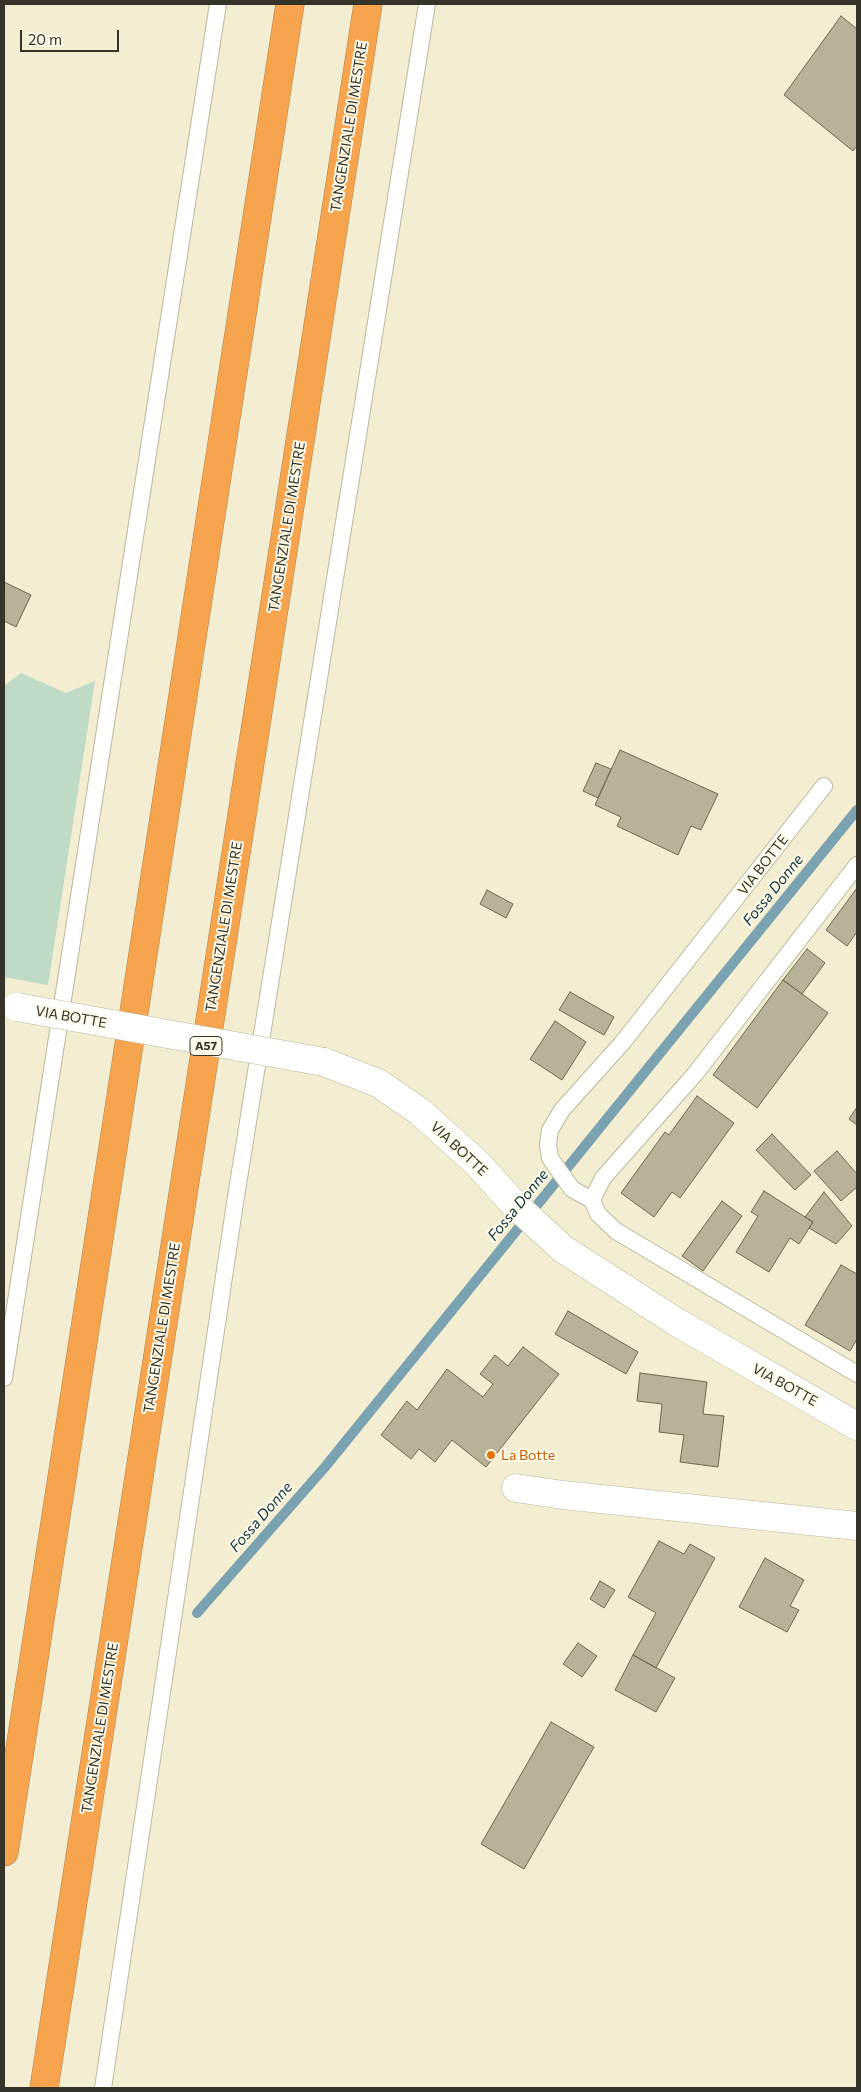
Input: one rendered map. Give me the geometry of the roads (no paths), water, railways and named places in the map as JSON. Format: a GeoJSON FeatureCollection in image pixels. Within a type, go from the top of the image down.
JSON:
{"type":"FeatureCollection","features":[{"type":"Feature","properties":{"kind":"highway"},"geometry":{"type":"LineString","coordinates":[[4,1852],[290,4]]}},
{"type":"Feature","properties":{"kind":"highway","name":"TANGENZIALE DI MESTRE"},"geometry":{"type":"LineString","coordinates":[[44,2088],[368,4]]}},
{"type":"Feature","properties":{"kind":"street","name":"VIA BOTTE"},"geometry":{"type":"LineString","coordinates":[[11,1007],[324,1062],[378,1083],[419,1111],[477,1163],[514,1204],[571,1254],[678,1323],[857,1426]]}},
{"type":"Feature","properties":{"kind":"street"},"geometry":{"type":"LineString","coordinates":[[516,1488],[562,1495],[857,1526]]}},
{"type":"Feature","properties":{"kind":"lane"},"geometry":{"type":"LineString","coordinates":[[4,1378],[218,4]]}},
{"type":"Feature","properties":{"kind":"lane"},"geometry":{"type":"LineString","coordinates":[[103,2088],[237,1194],[427,4]]}},
{"type":"Feature","properties":{"kind":"lane","name":"VIA BOTTE"},"geometry":{"type":"LineString","coordinates":[[824,786],[623,1042],[562,1110],[550,1130],[548,1145],[550,1158],[572,1189],[592,1200],[598,1214],[616,1231],[857,1374]]}},
{"type":"Feature","properties":{"kind":"lane"},"geometry":{"type":"LineString","coordinates":[[592,1200],[603,1178],[695,1074],[857,865]]}},
{"type":"Feature","properties":{"kind":"waterway","name":"Fossa Donne"},"geometry":{"type":"LineString","coordinates":[[197,1613],[325,1467],[857,810]]}},
{"type":"Feature","properties":{"kind":"place","name":"La Botte"},"geometry":{"type":"Point","coordinates":[491,1455]}}]}
